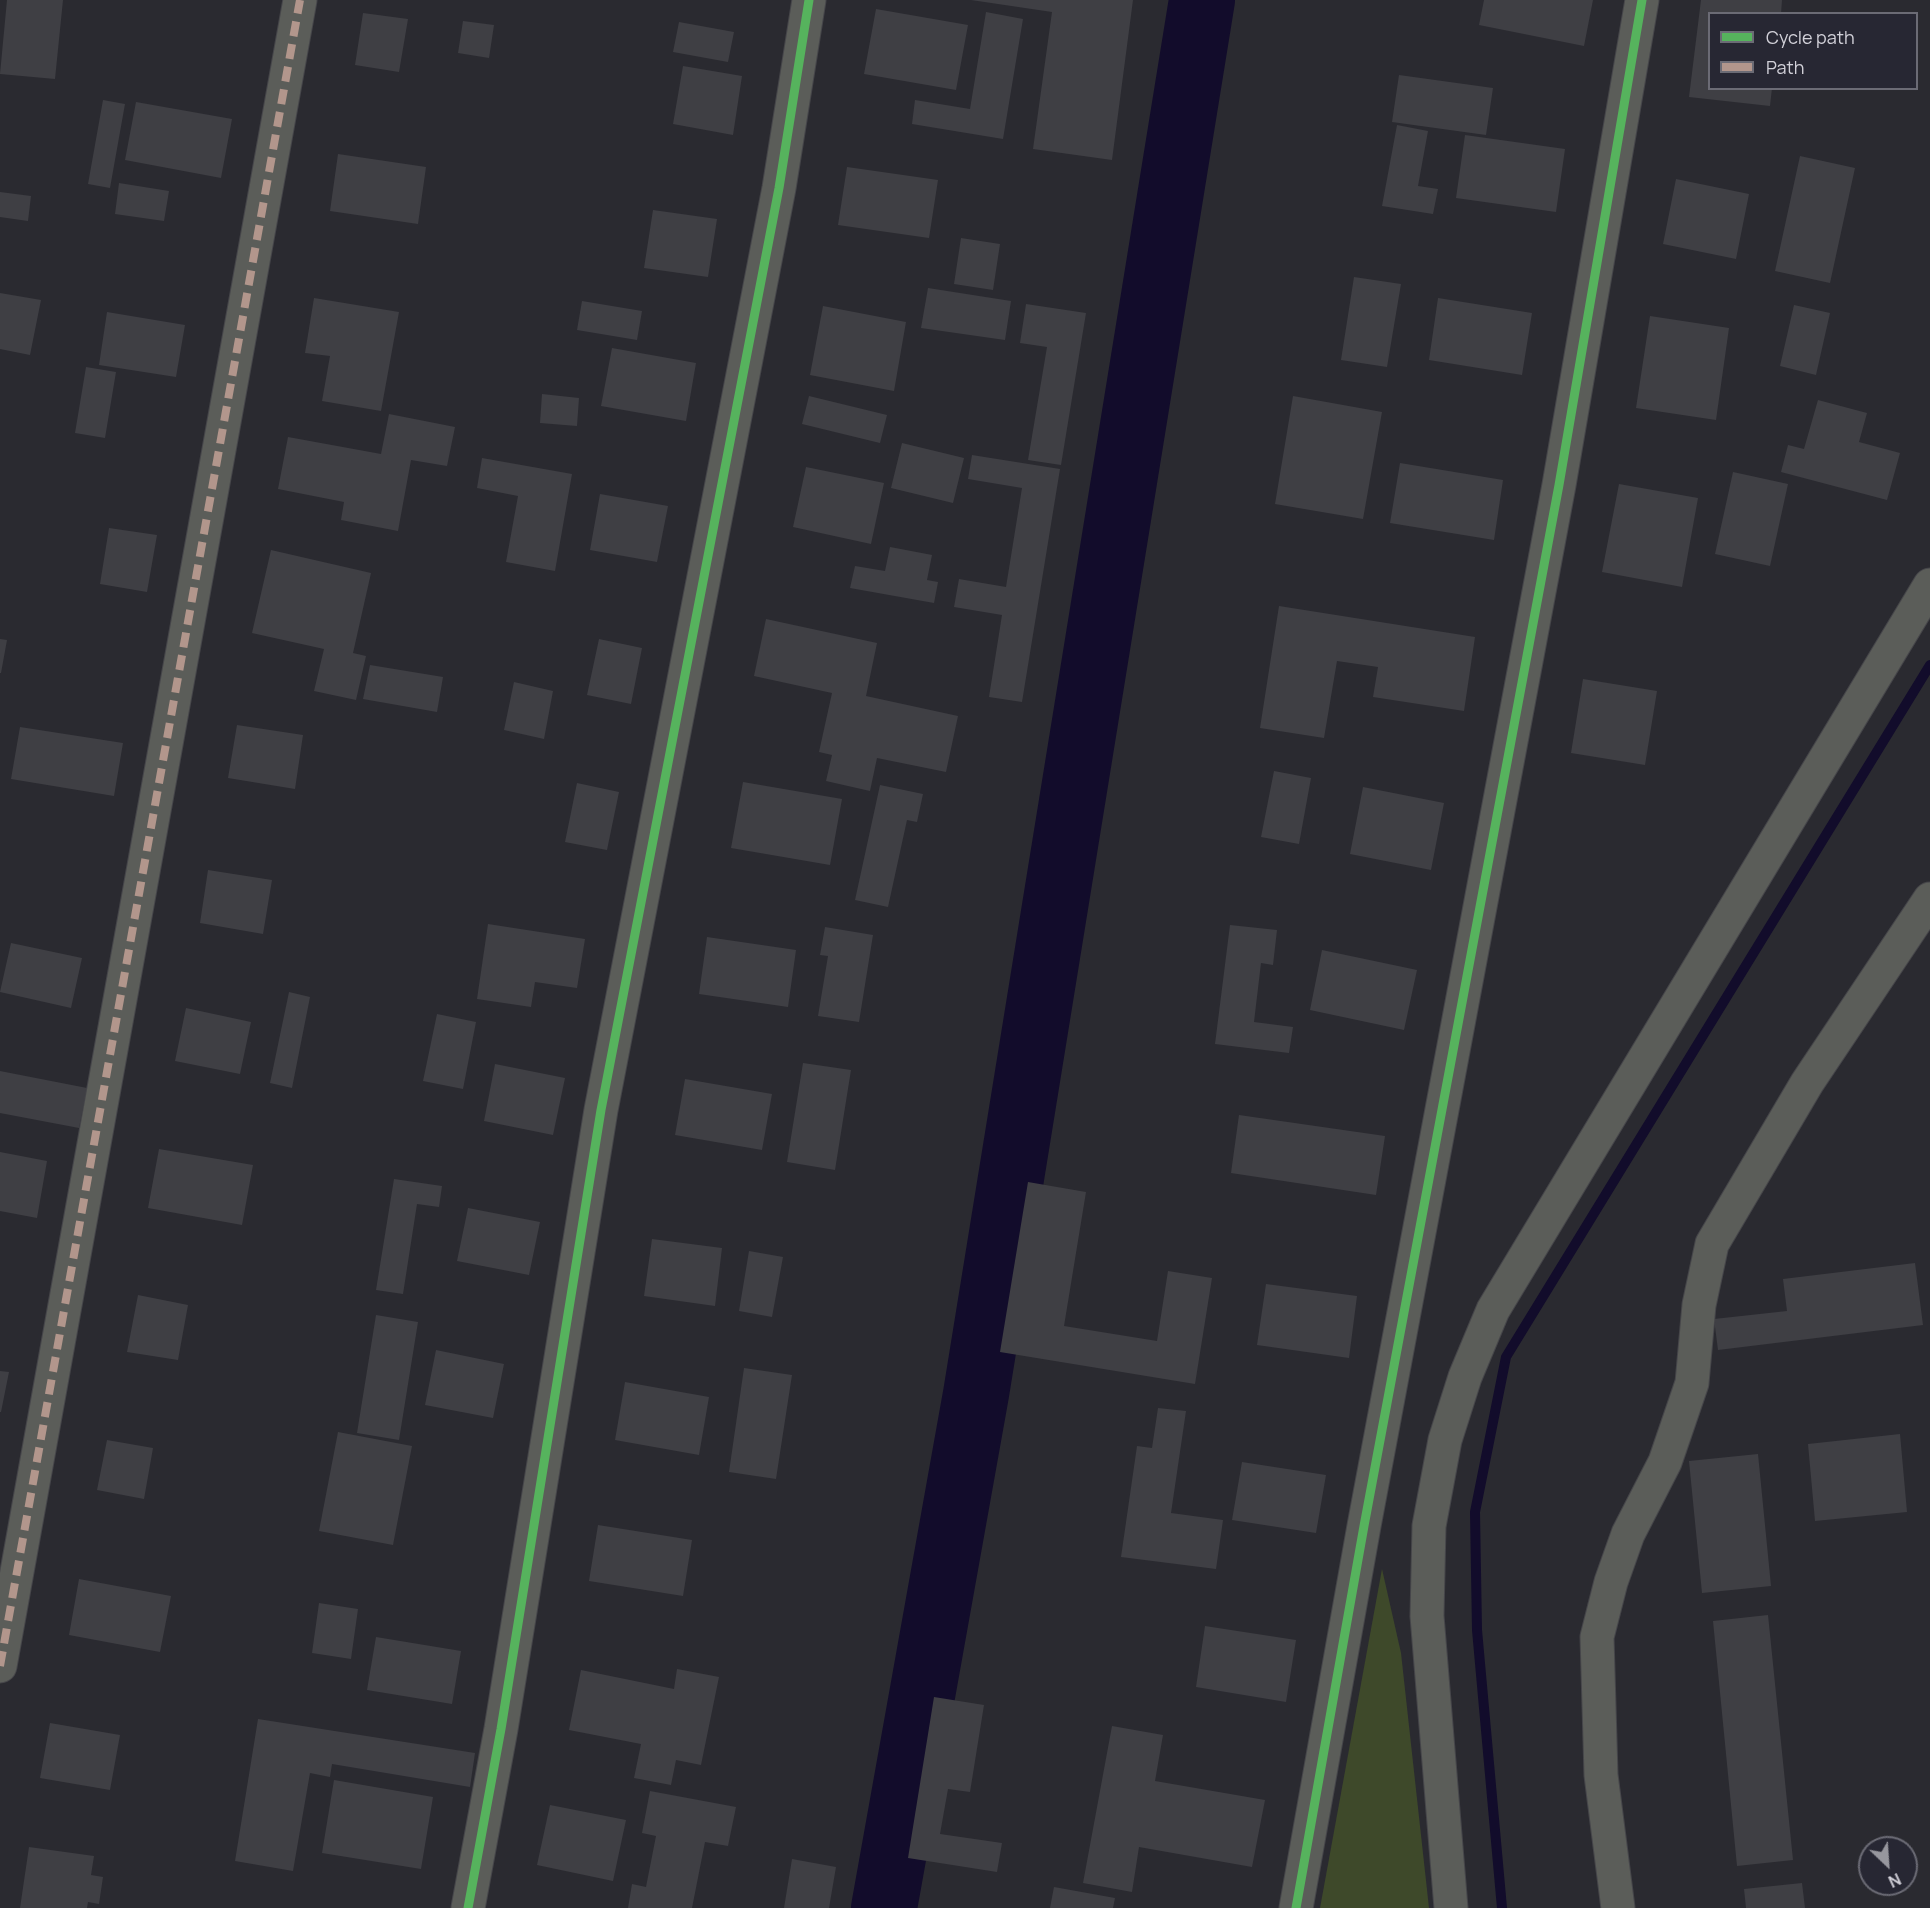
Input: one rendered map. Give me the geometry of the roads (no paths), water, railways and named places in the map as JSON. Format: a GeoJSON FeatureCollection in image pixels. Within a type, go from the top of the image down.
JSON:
{"type":"FeatureCollection","features":[{"type":"Feature","properties":{"kind":"street"},"geometry":{"type":"LineString","coordinates":[[0,1666],[300,0]]}},
{"type":"Feature","properties":{"kind":"street"},"geometry":{"type":"LineString","coordinates":[[468,1908],[501,1729],[601,1110],[778,188],[809,0]]}},
{"type":"Feature","properties":{"kind":"street"},"geometry":{"type":"LineString","coordinates":[[1296,1908],[1364,1526],[1557,496],[1642,0]]}},
{"type":"Feature","properties":{"kind":"street"},"geometry":{"type":"LineString","coordinates":[[1451,1908],[1427,1616],[1428,1537],[1445,1440],[1465,1377],[1493,1310],[1930,585]]}},
{"type":"Feature","properties":{"kind":"street"},"geometry":{"type":"LineString","coordinates":[[1618,1908],[1601,1775],[1597,1637],[1611,1582],[1628,1534],[1665,1462],[1692,1383],[1699,1305],[1712,1244],[1807,1083],[1930,899]]}},
{"type":"Feature","properties":{"kind":"waterway"},"geometry":{"type":"LineString","coordinates":[[884,1908],[976,1394],[1202,0]]}},
{"type":"Feature","properties":{"kind":"waterway"},"geometry":{"type":"LineString","coordinates":[[1502,1908],[1477,1630],[1475,1512],[1506,1357],[1930,665]]}}]}
